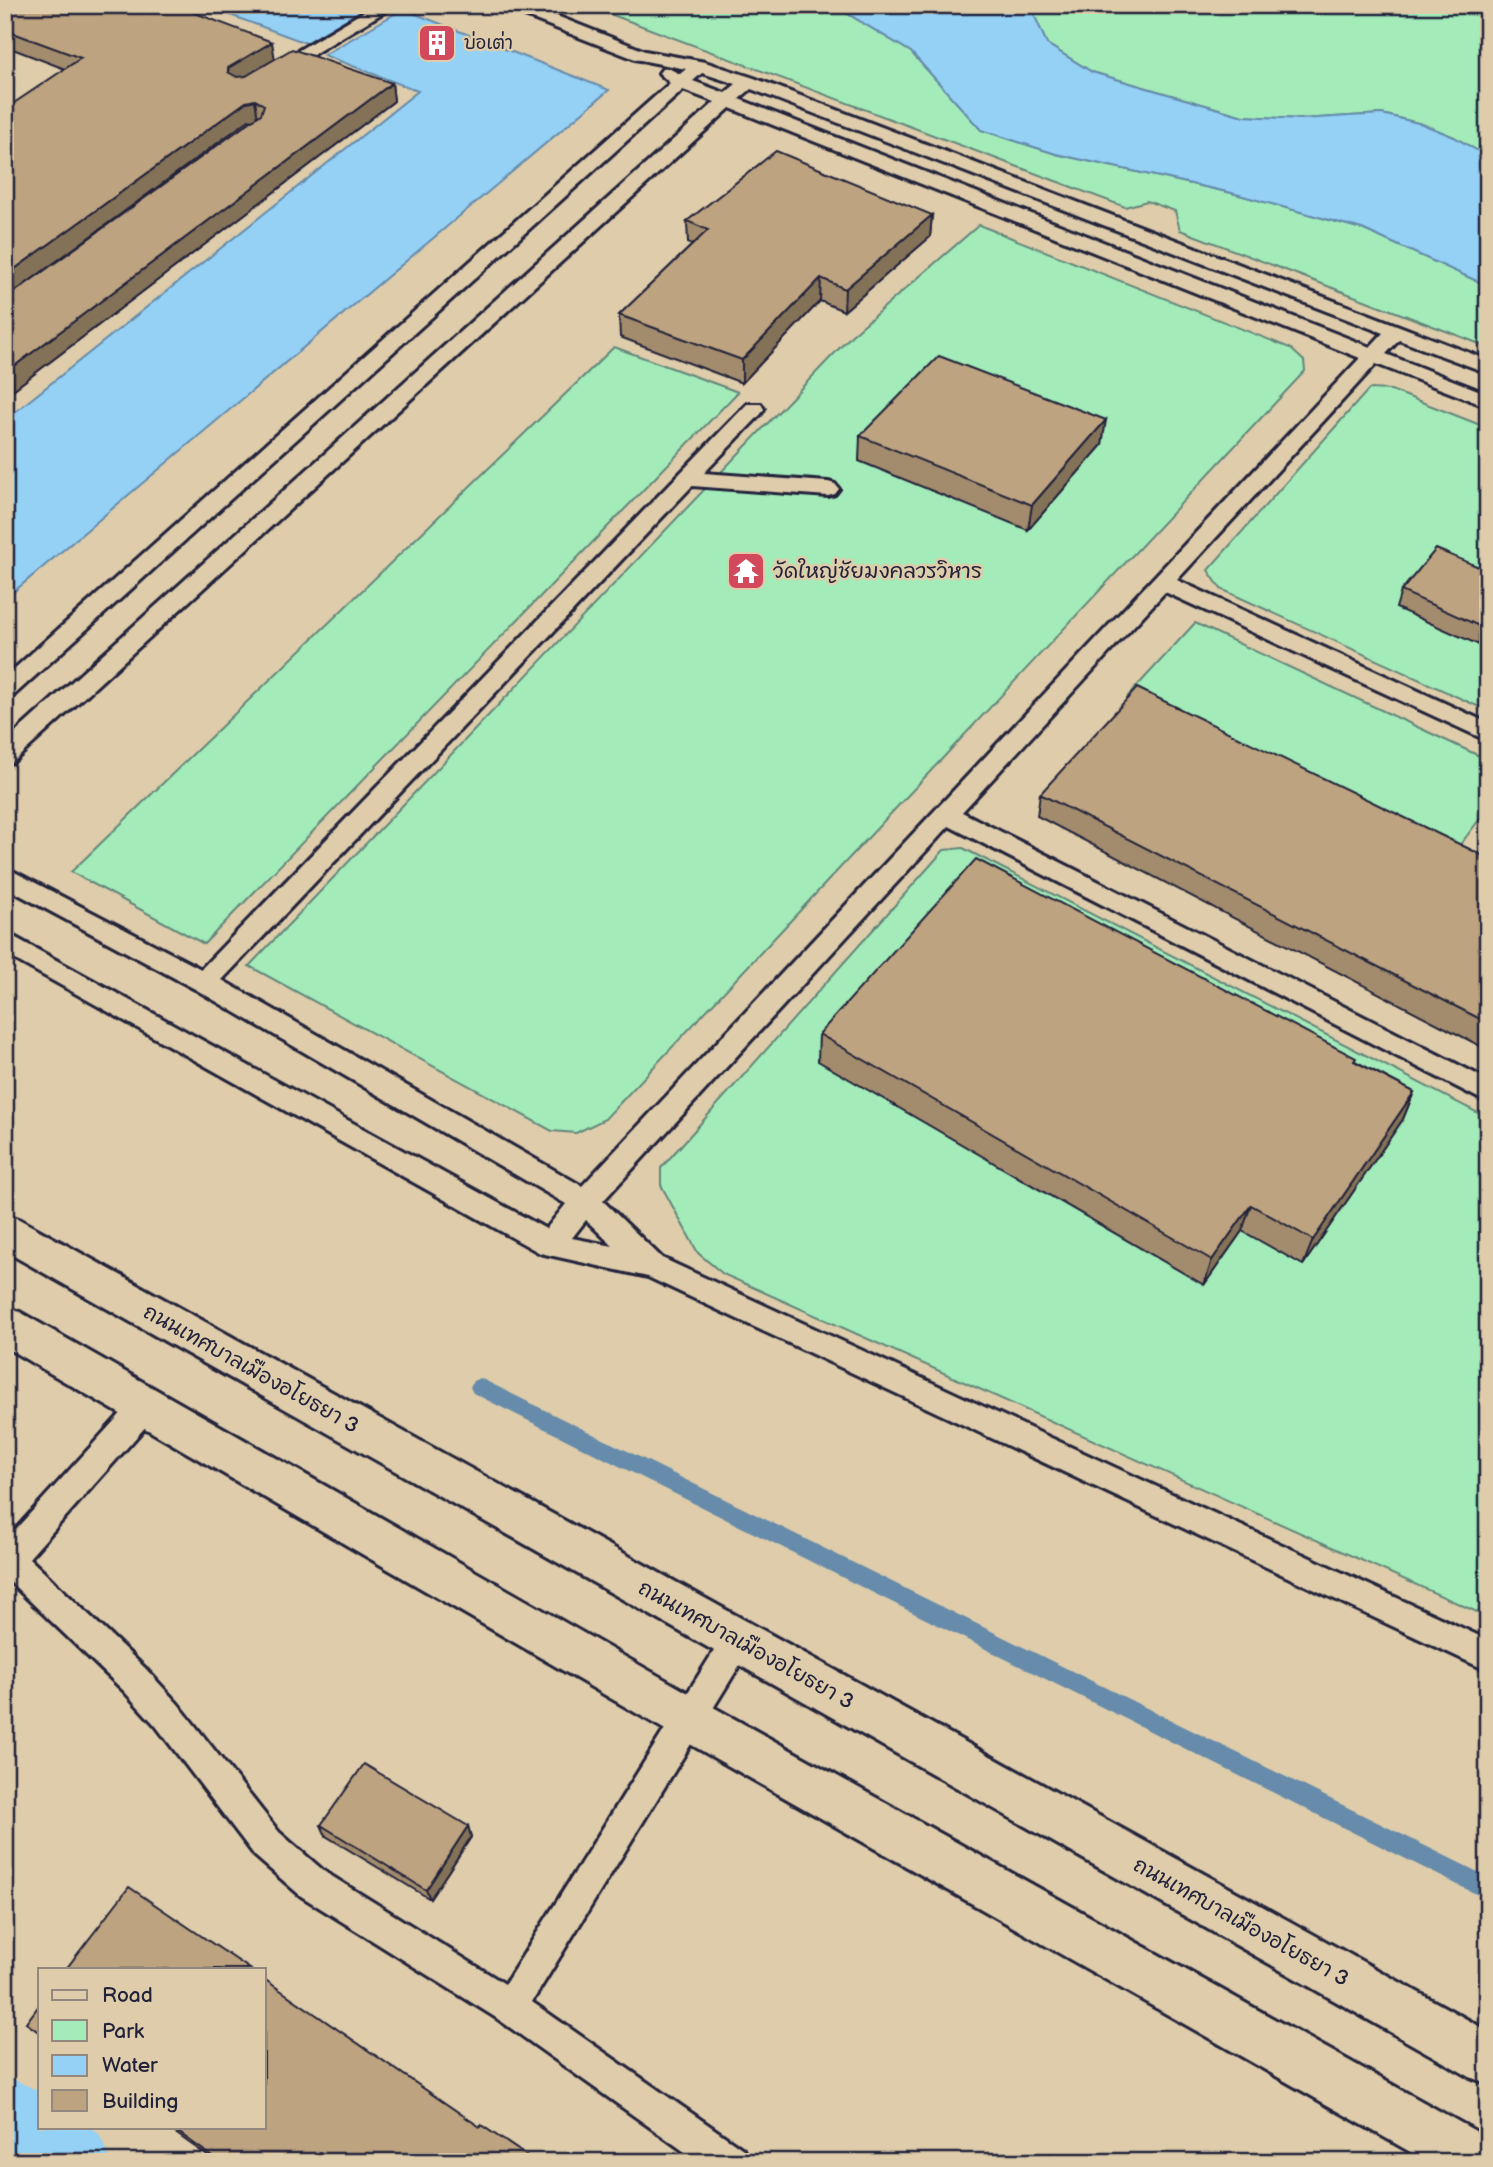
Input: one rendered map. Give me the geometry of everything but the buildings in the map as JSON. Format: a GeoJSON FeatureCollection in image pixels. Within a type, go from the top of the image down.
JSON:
{"type":"FeatureCollection","features":[{"type":"Feature","properties":{"kind":"street","name":"ถนนเทศบาลเมืองอโยธยา 3"},"geometry":{"type":"LineString","coordinates":[[5,1231],[1488,2059]]}},
{"type":"Feature","properties":{"kind":"street"},"geometry":{"type":"LineString","coordinates":[[5,1325],[690,1719],[1479,2162]]}},
{"type":"Feature","properties":{"kind":"lane"},"geometry":{"type":"LineString","coordinates":[[264,75],[388,5]]}},
{"type":"Feature","properties":{"kind":"lane"},"geometry":{"type":"LineString","coordinates":[[513,5],[640,55],[699,66],[748,82],[1488,367]]}},
{"type":"Feature","properties":{"kind":"lane"},"geometry":{"type":"LineString","coordinates":[[640,55],[680,82],[1488,401]]}},
{"type":"Feature","properties":{"kind":"lane"},"geometry":{"type":"LineString","coordinates":[[5,690],[699,66]]}},
{"type":"Feature","properties":{"kind":"lane"},"geometry":{"type":"LineString","coordinates":[[5,756],[748,82]]}},
{"type":"Feature","properties":{"kind":"lane"},"geometry":{"type":"LineString","coordinates":[[1110,252],[1132,230]]}},
{"type":"Feature","properties":{"kind":"lane"},"geometry":{"type":"LineString","coordinates":[[550,1245],[585,1200],[1396,331]]}},
{"type":"Feature","properties":{"kind":"lane"},"geometry":{"type":"LineString","coordinates":[[204,982],[754,409]]}},
{"type":"Feature","properties":{"kind":"lane"},"geometry":{"type":"LineString","coordinates":[[686,479],[828,489]]}},
{"type":"Feature","properties":{"kind":"lane"},"geometry":{"type":"LineString","coordinates":[[1163,582],[1488,733]]}},
{"type":"Feature","properties":{"kind":"lane"},"geometry":{"type":"LineString","coordinates":[[946,814],[1488,1092]]}},
{"type":"Feature","properties":{"kind":"lane"},"geometry":{"type":"LineString","coordinates":[[5,876],[204,982],[585,1200],[652,1266]]}},
{"type":"Feature","properties":{"kind":"lane"},"geometry":{"type":"LineString","coordinates":[[5,942],[550,1245],[652,1266],[1488,1656]]}},
{"type":"Feature","properties":{"kind":"lane"},"geometry":{"type":"LineString","coordinates":[[146,1406],[7,1561],[159,1706],[267,1844],[313,1884],[510,2007],[730,2162]]}},
{"type":"Feature","properties":{"kind":"lane"},"geometry":{"type":"LineString","coordinates":[[510,2007],[738,1640]]}},
{"type":"Feature","properties":{"kind":"green space"},"geometry":{"type":"Polygon","coordinates":[[[586,5],[839,5],[840,9],[911,52],[981,130],[1056,154],[1232,193],[1362,229],[1488,286],[1488,347],[1180,230],[1175,211],[1147,201],[1125,207],[586,5]]]}},
{"type":"Feature","properties":{"kind":"green space"},"geometry":{"type":"Polygon","coordinates":[[[1488,5],[1488,157],[1454,137],[1422,124],[1382,114],[1301,119],[1243,116],[1092,72],[1047,44],[1030,7],[1488,5]]]}},
{"type":"Feature","properties":{"kind":"green space"},"geometry":{"type":"Polygon","coordinates":[[[979,225],[1290,348],[1304,361],[1305,371],[605,1119],[576,1133],[552,1131],[249,966],[852,335],[979,225]]]}},
{"type":"Feature","properties":{"kind":"green space"},"geometry":{"type":"Polygon","coordinates":[[[614,347],[738,392],[204,944],[71,872],[614,347]]]}},
{"type":"Feature","properties":{"kind":"green space"},"geometry":{"type":"Polygon","coordinates":[[[1369,389],[1391,390],[1488,428],[1488,711],[1221,589],[1208,570],[1369,389]]]}},
{"type":"Feature","properties":{"kind":"green space"},"geometry":{"type":"Polygon","coordinates":[[[1195,623],[1488,760],[1488,808],[1453,854],[1128,696],[1195,623]]]}},
{"type":"Feature","properties":{"kind":"green space"},"geometry":{"type":"Polygon","coordinates":[[[963,848],[1488,1118],[1488,1617],[723,1274],[698,1253],[661,1185],[661,1168],[944,850],[963,848]]]}},
{"type":"Feature","properties":{"kind":"water"},"geometry":{"type":"Polygon","coordinates":[[[203,5],[370,5],[306,43],[203,5]]]}},
{"type":"Feature","properties":{"kind":"water"},"geometry":{"type":"Polygon","coordinates":[[[839,5],[1032,5],[1047,44],[1092,72],[1243,116],[1301,119],[1382,114],[1422,124],[1454,137],[1488,157],[1488,286],[1362,229],[1232,193],[1056,154],[981,130],[911,52],[840,9],[839,5]]]}},
{"type":"Feature","properties":{"kind":"water"},"geometry":{"type":"Polygon","coordinates":[[[403,9],[609,90],[5,599],[5,420],[418,91],[324,55],[403,9]]]}},
{"type":"Feature","properties":{"kind":"waterway"},"geometry":{"type":"LineString","coordinates":[[480,1387],[1488,1889]]}},
{"type":"Feature","properties":{"kind":"waterway"},"geometry":{"type":"LineString","coordinates":[[5,2115],[71,2162]]}},
{"type":"Feature","properties":{"kind":"place","name":"บ่อเต่า"},"geometry":{"type":"Point","coordinates":[437,43]}},
{"type":"Feature","properties":{"kind":"place","name":"วัดใหญ่ชัยมงคลวรวิหาร"},"geometry":{"type":"Point","coordinates":[746,571]}}]}
